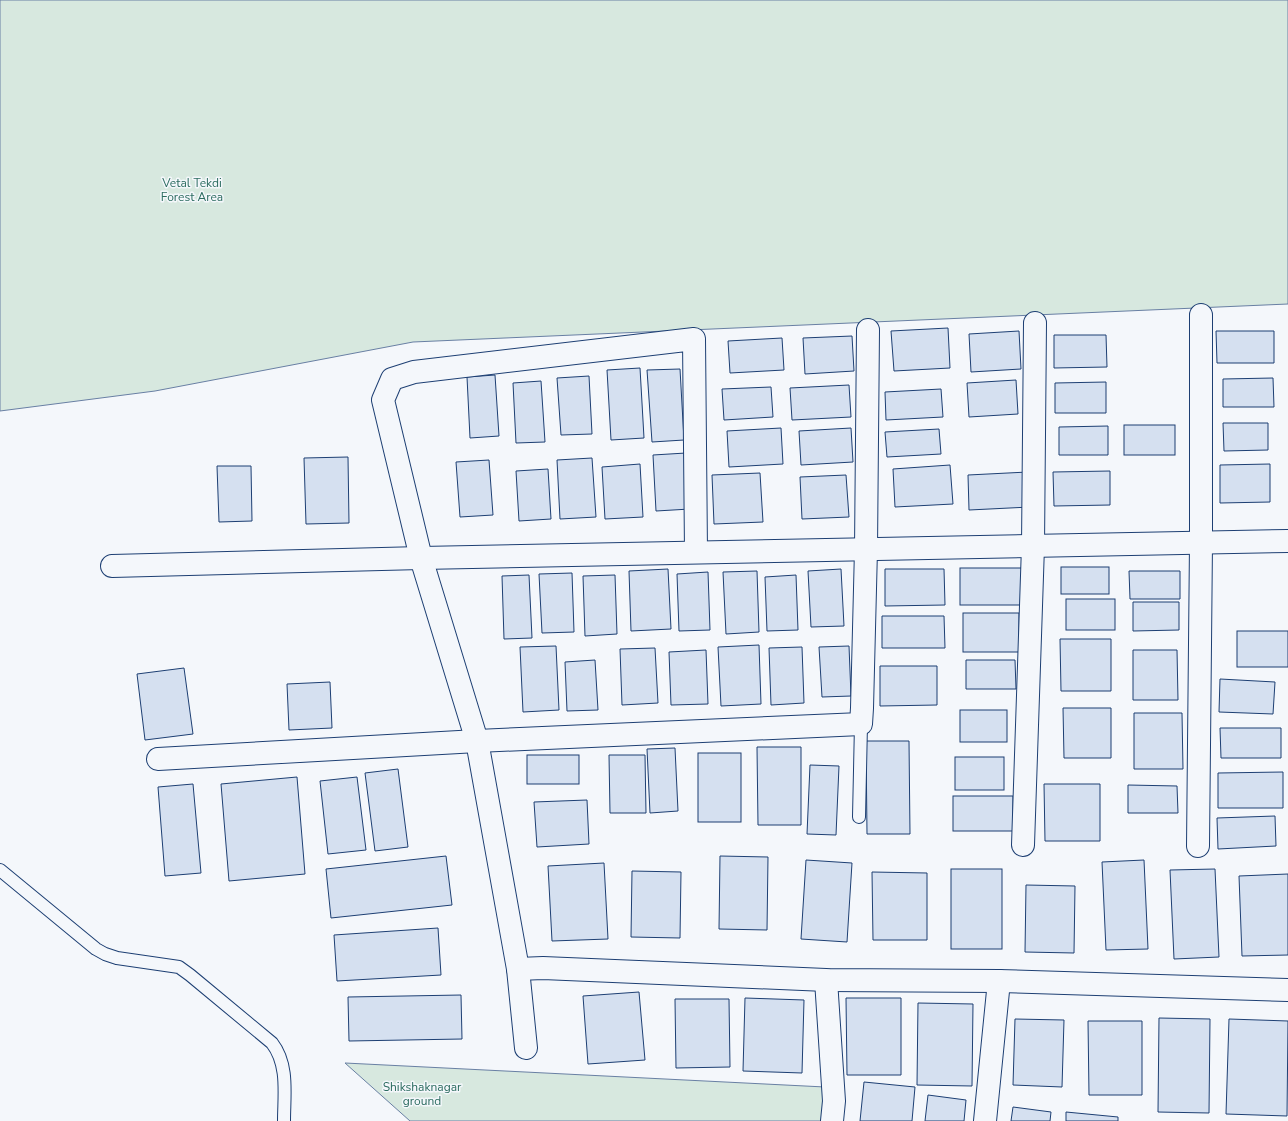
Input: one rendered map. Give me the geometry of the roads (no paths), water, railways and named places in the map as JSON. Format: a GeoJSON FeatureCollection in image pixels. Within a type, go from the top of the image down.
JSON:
{"type":"FeatureCollection","features":[{"type":"Feature","properties":{"kind":"street"},"geometry":{"type":"LineString","coordinates":[[1198,846],[1201,543],[1201,315]]}},
{"type":"Feature","properties":{"kind":"street"},"geometry":{"type":"LineString","coordinates":[[1023,845],[1033,546],[1034,323]]}},
{"type":"Feature","properties":{"kind":"street"},"geometry":{"type":"LineString","coordinates":[[158,759],[477,741],[861,724],[866,549],[868,330]]}},
{"type":"Feature","properties":{"kind":"street"},"geometry":{"type":"LineString","coordinates":[[526,1048],[518,969],[477,741],[421,558],[383,400],[392,380],[414,372],[694,340],[696,552]]}},
{"type":"Feature","properties":{"kind":"street"},"geometry":{"type":"LineString","coordinates":[[112,566],[696,552],[1288,541]]}},
{"type":"Feature","properties":{"kind":"street"},"geometry":{"type":"LineString","coordinates":[[518,969],[543,968],[826,980],[1000,981],[1288,990]]}},
{"type":"Feature","properties":{"kind":"street"},"geometry":{"type":"LineString","coordinates":[[826,980],[834,1101],[832,1121]]}},
{"type":"Feature","properties":{"kind":"street"},"geometry":{"type":"LineString","coordinates":[[985,1121],[1000,981]]}},
{"type":"Feature","properties":{"kind":"lane"},"geometry":{"type":"LineString","coordinates":[[859,817],[861,724]]}},
{"type":"Feature","properties":{"kind":"lane"},"geometry":{"type":"LineString","coordinates":[[0,870],[96,949],[117,958],[179,967],[272,1043],[278,1051],[284,1070],[284,1121]]}},
{"type":"Feature","properties":{"kind":"park label","name":"Vetal Tekdi Forest Area"},"geometry":{"type":"Point","coordinates":[192,190]}},
{"type":"Feature","properties":{"kind":"park label","name":"Shikshaknagar ground"},"geometry":{"type":"Point","coordinates":[422,1094]}}]}
